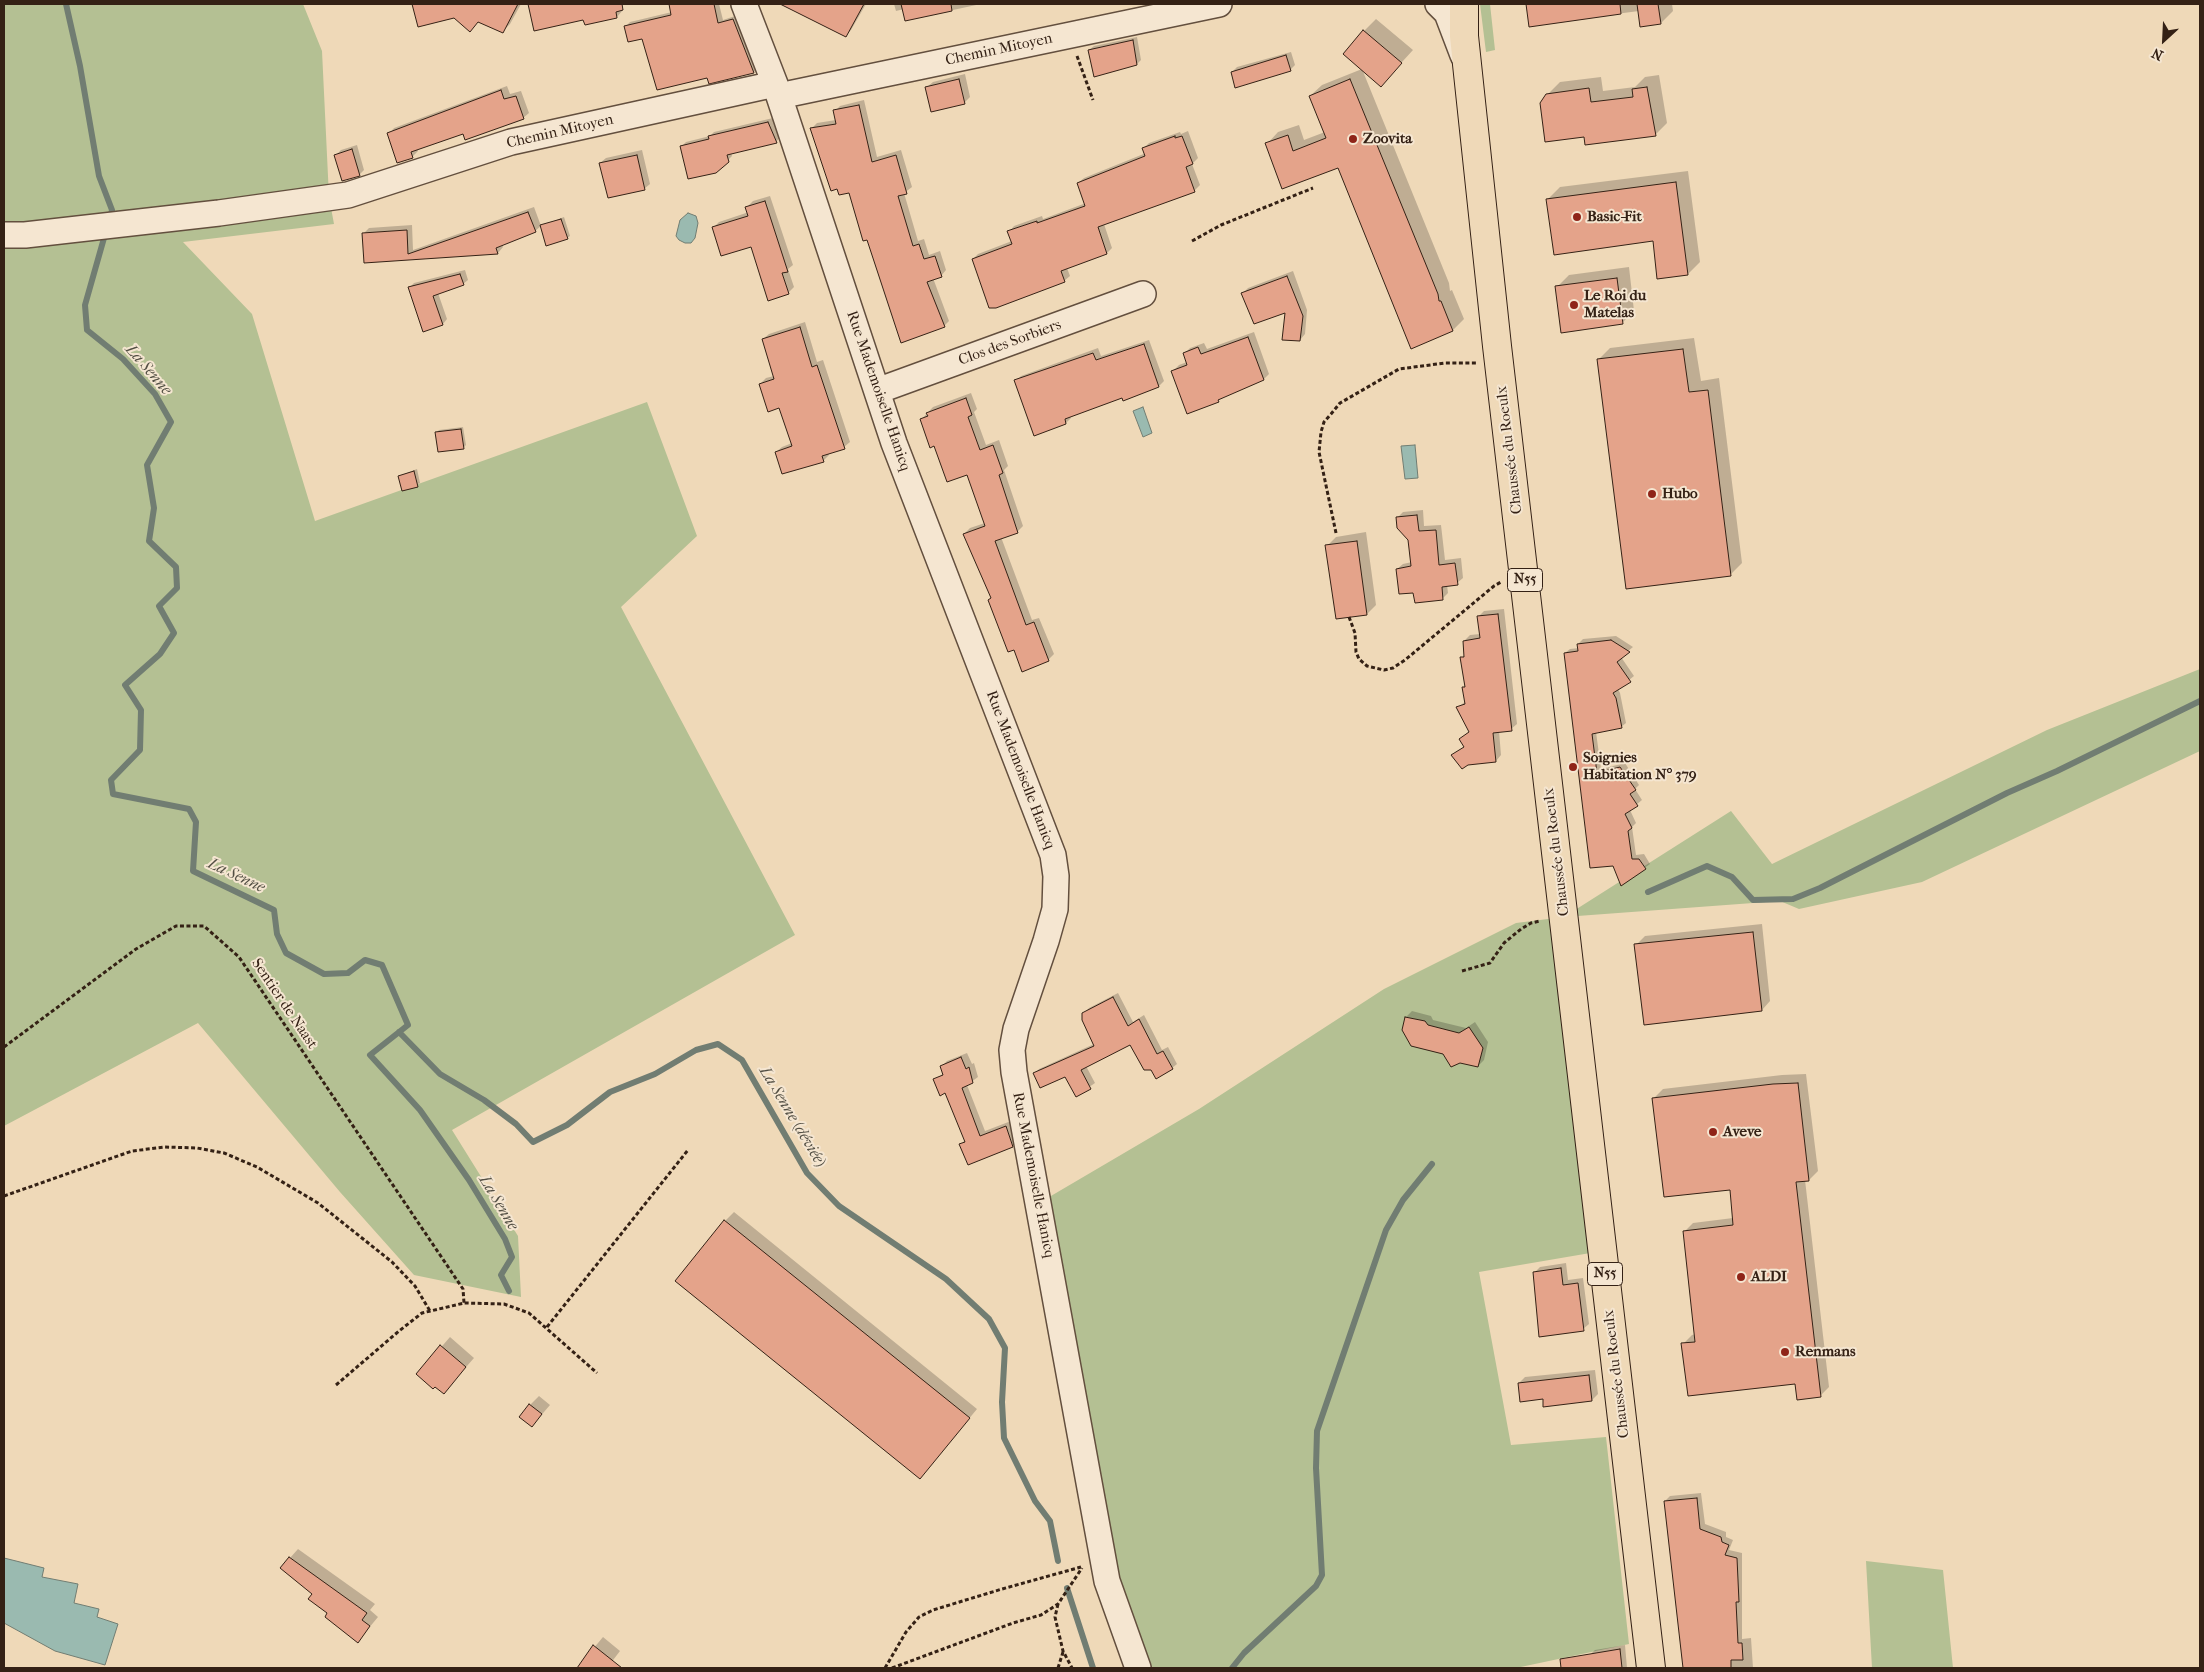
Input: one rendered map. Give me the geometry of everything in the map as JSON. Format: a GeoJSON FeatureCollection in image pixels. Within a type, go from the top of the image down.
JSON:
{"type":"FeatureCollection","features":[{"type":"Feature","properties":{"kind":"main road","name":"N55"},"geometry":{"type":"LineString","coordinates":[[1454,4],[1464,36]]}},
{"type":"Feature","properties":{"kind":"main road","name":"N55"},"geometry":{"type":"LineString","coordinates":[[1464,4],[1464,36]]}},
{"type":"Feature","properties":{"kind":"main road","name":"Chaussée du Roeulx"},"geometry":{"type":"LineString","coordinates":[[1464,36],[1524,577],[1650,1668]]}},
{"type":"Feature","properties":{"kind":"street","name":"Rue Mademoiselle Hanicq"},"geometry":{"type":"LineString","coordinates":[[744,4],[777,90],[894,443],[1053,855],[1056,876],[1055,909],[1016,1029],[1012,1050],[1014,1072],[1107,1581],[1138,1668]]}},
{"type":"Feature","properties":{"kind":"street","name":"Chemin Mitoyen"},"geometry":{"type":"LineString","coordinates":[[4,235],[25,235],[219,213],[348,195],[511,142],[1070,35],[1219,4]]}},
{"type":"Feature","properties":{"kind":"street"},"geometry":{"type":"LineString","coordinates":[[1438,4],[1447,14],[1469,70]]}},
{"type":"Feature","properties":{"kind":"street"},"geometry":{"type":"LineString","coordinates":[[1459,4],[1464,36]]}},
{"type":"Feature","properties":{"kind":"street","name":"Clos des Sorbiers"},"geometry":{"type":"LineString","coordinates":[[877,391],[1143,294]]}},
{"type":"Feature","properties":{"kind":"path"},"geometry":{"type":"LineString","coordinates":[[1070,35],[1093,100]]}},
{"type":"Feature","properties":{"kind":"path"},"geometry":{"type":"LineString","coordinates":[[1192,241],[1221,225],[1313,188]]}},
{"type":"Feature","properties":{"kind":"path"},"geometry":{"type":"LineString","coordinates":[[1336,533],[1320,452],[1320,441],[1324,422],[1340,403],[1399,369],[1445,362],[1500,364]]}},
{"type":"Feature","properties":{"kind":"path"},"geometry":{"type":"LineString","coordinates":[[1349,617],[1355,633],[1356,652],[1359,659],[1368,666],[1384,670],[1393,668],[1494,586],[1506,580],[1524,577]]}},
{"type":"Feature","properties":{"kind":"path"},"geometry":{"type":"LineString","coordinates":[[1462,970],[1490,963],[1504,943],[1531,923],[1564,917]]}},
{"type":"Feature","properties":{"kind":"path","name":"Sentier de Naast"},"geometry":{"type":"LineString","coordinates":[[4,1047],[136,949],[176,926],[204,926],[239,957],[463,1289],[464,1303]]}},
{"type":"Feature","properties":{"kind":"path"},"geometry":{"type":"LineString","coordinates":[[4,1196],[132,1151],[164,1147],[197,1148],[224,1153],[257,1167],[318,1203],[392,1262],[415,1286],[430,1311]]}},
{"type":"Feature","properties":{"kind":"path"},"geometry":{"type":"LineString","coordinates":[[547,1327],[688,1150]]}},
{"type":"Feature","properties":{"kind":"path"},"geometry":{"type":"LineString","coordinates":[[336,1385],[399,1330],[422,1313],[464,1303],[504,1304],[529,1313],[597,1373]]}},
{"type":"Feature","properties":{"kind":"path"},"geometry":{"type":"LineString","coordinates":[[885,1668],[906,1632],[919,1617],[1002,1589],[1084,1566],[1058,1604],[1055,1617],[1063,1651],[1072,1668]]}},
{"type":"Feature","properties":{"kind":"path"},"geometry":{"type":"LineString","coordinates":[[892,1668],[1013,1623],[1041,1615],[1058,1604]]}},
{"type":"Feature","properties":{"kind":"path"},"geometry":{"type":"LineString","coordinates":[[1058,1668],[1063,1651]]}},
{"type":"Feature","properties":{"kind":"green space"},"geometry":{"type":"Polygon","coordinates":[[[4,4],[303,4],[322,51],[329,197],[334,224],[183,242],[252,314],[315,521],[647,402],[697,536],[621,607],[795,935],[452,1130],[518,1236],[521,1297],[414,1275],[340,1192],[198,1023],[4,1126],[4,4]]]}},
{"type":"Feature","properties":{"kind":"green space"},"geometry":{"type":"Polygon","coordinates":[[[1480,4],[1490,4],[1495,50],[1486,52],[1480,4]]]}},
{"type":"Feature","properties":{"kind":"green space"},"geometry":{"type":"Polygon","coordinates":[[[2200,669],[2200,751],[1922,882],[1799,909],[1780,901],[1564,917],[1731,811],[1772,864],[2047,730],[2200,669]]]}},
{"type":"Feature","properties":{"kind":"green space"},"geometry":{"type":"Polygon","coordinates":[[[1564,917],[1602,1251],[1479,1272],[1511,1445],[1606,1437],[1629,1644],[1516,1668],[1138,1668],[1039,1203],[1199,1109],[1384,989],[1516,923],[1564,917]]]}},
{"type":"Feature","properties":{"kind":"green space"},"geometry":{"type":"Polygon","coordinates":[[[1866,1561],[1943,1570],[1953,1668],[1872,1668],[1866,1561]]]}},
{"type":"Feature","properties":{"kind":"water"},"geometry":{"type":"Polygon","coordinates":[[[688,213],[696,216],[698,223],[695,238],[691,243],[685,243],[676,236],[680,220],[688,213]]]}},
{"type":"Feature","properties":{"kind":"water"},"geometry":{"type":"Polygon","coordinates":[[[1143,407],[1152,433],[1143,437],[1133,411],[1143,407]]]}},
{"type":"Feature","properties":{"kind":"water"},"geometry":{"type":"Polygon","coordinates":[[[1415,445],[1418,478],[1405,479],[1401,446],[1415,445]]]}},
{"type":"Feature","properties":{"kind":"water"},"geometry":{"type":"Polygon","coordinates":[[[4,1558],[44,1568],[42,1577],[78,1584],[74,1603],[99,1609],[97,1617],[118,1624],[105,1665],[55,1651],[4,1623],[4,1558]]]}},
{"type":"Feature","properties":{"kind":"building"},"geometry":{"type":"Polygon","coordinates":[[[412,4],[518,4],[503,33],[478,22],[470,32],[454,18],[418,27],[412,4]]]}},
{"type":"Feature","properties":{"kind":"building"},"geometry":{"type":"Polygon","coordinates":[[[528,4],[622,4],[623,10],[616,12],[617,18],[585,25],[583,20],[534,31],[528,4]]]}},
{"type":"Feature","properties":{"kind":"building"},"geometry":{"type":"Polygon","coordinates":[[[669,4],[714,4],[718,23],[733,19],[754,73],[709,84],[707,78],[657,90],[642,39],[628,42],[624,26],[671,15],[669,4]]]}},
{"type":"Feature","properties":{"kind":"building"},"geometry":{"type":"Polygon","coordinates":[[[780,4],[864,4],[846,37],[780,4]]]}},
{"type":"Feature","properties":{"kind":"building"},"geometry":{"type":"Polygon","coordinates":[[[901,4],[951,4],[952,11],[905,21],[901,4]]]}},
{"type":"Feature","properties":{"kind":"building"},"geometry":{"type":"Polygon","coordinates":[[[1526,4],[1620,4],[1621,14],[1529,27],[1526,4]]]}},
{"type":"Feature","properties":{"kind":"building"},"geometry":{"type":"Polygon","coordinates":[[[1637,4],[1658,4],[1661,24],[1640,27],[1637,4]]]}},
{"type":"Feature","properties":{"kind":"building"},"geometry":{"type":"Polygon","coordinates":[[[1363,30],[1402,63],[1381,87],[1343,54],[1363,30]]]}},
{"type":"Feature","properties":{"kind":"building"},"geometry":{"type":"Polygon","coordinates":[[[1133,40],[1137,65],[1094,77],[1088,50],[1133,40]]]}},
{"type":"Feature","properties":{"kind":"building"},"geometry":{"type":"Polygon","coordinates":[[[1286,55],[1291,71],[1235,88],[1231,72],[1286,55]]]}},
{"type":"Feature","properties":{"kind":"building"},"geometry":{"type":"Polygon","coordinates":[[[959,79],[965,104],[931,112],[925,87],[959,79]]]}},
{"type":"Feature","properties":{"kind":"building"},"geometry":{"type":"Polygon","coordinates":[[[1350,79],[1438,294],[1439,301],[1441,301],[1453,331],[1411,349],[1338,168],[1282,189],[1265,143],[1288,135],[1293,151],[1326,138],[1309,96],[1350,79]]]}},
{"type":"Feature","properties":{"kind":"building"},"geometry":{"type":"Polygon","coordinates":[[[1647,87],[1656,136],[1585,145],[1584,137],[1545,142],[1540,103],[1546,94],[1589,88],[1591,102],[1633,97],[1632,89],[1647,87]]]}},
{"type":"Feature","properties":{"kind":"building"},"geometry":{"type":"Polygon","coordinates":[[[501,90],[504,99],[516,96],[524,119],[465,140],[463,134],[411,152],[413,158],[397,163],[387,133],[501,90]]]}},
{"type":"Feature","properties":{"kind":"building"},"geometry":{"type":"Polygon","coordinates":[[[859,105],[872,162],[896,155],[907,194],[898,196],[913,246],[919,244],[924,259],[935,256],[942,277],[927,282],[945,327],[901,343],[867,240],[863,241],[849,193],[839,195],[837,189],[831,191],[810,128],[836,124],[833,110],[859,105]]]}},
{"type":"Feature","properties":{"kind":"building"},"geometry":{"type":"Polygon","coordinates":[[[768,122],[777,143],[727,155],[729,162],[716,173],[688,179],[680,146],[709,139],[708,136],[768,122]]]}},
{"type":"Feature","properties":{"kind":"building"},"geometry":{"type":"Polygon","coordinates":[[[1175,136],[1175,138],[1182,136],[1193,164],[1186,167],[1195,192],[1098,227],[1107,254],[1061,271],[1065,282],[996,308],[989,308],[972,259],[1012,244],[1007,231],[1037,221],[1037,223],[1085,206],[1077,183],[1145,156],[1142,148],[1175,136]]]}},
{"type":"Feature","properties":{"kind":"building"},"geometry":{"type":"Polygon","coordinates":[[[352,149],[360,176],[342,181],[334,155],[352,149]]]}},
{"type":"Feature","properties":{"kind":"building"},"geometry":{"type":"Polygon","coordinates":[[[637,155],[645,190],[608,198],[599,163],[637,155]]]}},
{"type":"Feature","properties":{"kind":"building"},"geometry":{"type":"Polygon","coordinates":[[[1676,182],[1688,275],[1657,279],[1653,241],[1554,255],[1546,199],[1676,182]]]}},
{"type":"Feature","properties":{"kind":"building"},"geometry":{"type":"Polygon","coordinates":[[[765,201],[788,272],[782,273],[789,294],[768,301],[751,247],[721,256],[712,227],[748,216],[745,207],[765,201]]]}},
{"type":"Feature","properties":{"kind":"building"},"geometry":{"type":"Polygon","coordinates":[[[528,212],[536,232],[496,248],[498,254],[364,263],[362,233],[407,230],[408,254],[528,212]]]}},
{"type":"Feature","properties":{"kind":"building"},"geometry":{"type":"Polygon","coordinates":[[[561,219],[568,239],[546,246],[540,225],[561,219]]]}},
{"type":"Feature","properties":{"kind":"building"},"geometry":{"type":"Polygon","coordinates":[[[460,274],[464,285],[433,296],[443,325],[423,332],[408,287],[460,274]]]}},
{"type":"Feature","properties":{"kind":"building"},"geometry":{"type":"Polygon","coordinates":[[[1287,276],[1303,316],[1300,341],[1282,340],[1285,313],[1254,324],[1241,293],[1287,276]]]}},
{"type":"Feature","properties":{"kind":"building"},"geometry":{"type":"Polygon","coordinates":[[[1617,278],[1623,324],[1561,333],[1555,286],[1617,278]]]}},
{"type":"Feature","properties":{"kind":"building"},"geometry":{"type":"Polygon","coordinates":[[[800,327],[812,367],[817,365],[845,449],[822,456],[824,462],[782,474],[775,452],[792,446],[779,408],[768,412],[759,384],[774,379],[762,339],[800,327]]]}},
{"type":"Feature","properties":{"kind":"building"},"geometry":{"type":"Polygon","coordinates":[[[1248,337],[1264,380],[1218,400],[1219,402],[1187,414],[1171,371],[1187,365],[1183,353],[1198,347],[1201,354],[1248,337]]]}},
{"type":"Feature","properties":{"kind":"building"},"geometry":{"type":"Polygon","coordinates":[[[1144,344],[1159,387],[1123,401],[1122,398],[1065,419],[1066,424],[1034,436],[1014,380],[1093,353],[1096,360],[1144,344]]]}},
{"type":"Feature","properties":{"kind":"building"},"geometry":{"type":"Polygon","coordinates":[[[1683,349],[1689,392],[1708,390],[1731,576],[1626,589],[1597,359],[1683,349]]]}},
{"type":"Feature","properties":{"kind":"building"},"geometry":{"type":"Polygon","coordinates":[[[966,398],[972,415],[968,417],[980,450],[993,445],[1003,473],[999,475],[1018,533],[995,541],[1026,625],[1034,622],[1049,661],[1022,672],[1014,650],[1008,652],[988,600],[991,598],[963,534],[985,526],[967,475],[947,482],[934,446],[930,448],[920,419],[928,416],[926,413],[966,398]]]}},
{"type":"Feature","properties":{"kind":"building"},"geometry":{"type":"Polygon","coordinates":[[[461,429],[464,449],[438,452],[435,432],[461,429]]]}},
{"type":"Feature","properties":{"kind":"building"},"geometry":{"type":"Polygon","coordinates":[[[414,471],[418,487],[402,491],[398,476],[414,471]]]}},
{"type":"Feature","properties":{"kind":"building"},"geometry":{"type":"Polygon","coordinates":[[[1417,515],[1419,531],[1436,530],[1439,565],[1455,563],[1458,585],[1442,587],[1443,600],[1415,603],[1413,593],[1399,594],[1396,569],[1411,566],[1408,540],[1397,528],[1396,517],[1417,515]]]}},
{"type":"Feature","properties":{"kind":"building"},"geometry":{"type":"Polygon","coordinates":[[[1357,541],[1367,615],[1336,619],[1325,545],[1357,541]]]}},
{"type":"Feature","properties":{"kind":"building"},"geometry":{"type":"Polygon","coordinates":[[[1498,614],[1512,731],[1493,733],[1496,762],[1468,765],[1462,769],[1451,755],[1464,747],[1459,739],[1469,732],[1456,707],[1465,704],[1462,687],[1465,687],[1460,657],[1464,657],[1463,641],[1480,638],[1477,616],[1498,614]]]}},
{"type":"Feature","properties":{"kind":"building"},"geometry":{"type":"Polygon","coordinates":[[[1611,640],[1630,652],[1617,662],[1631,682],[1613,693],[1616,698],[1622,728],[1592,734],[1597,773],[1620,767],[1636,790],[1630,794],[1638,806],[1625,814],[1632,828],[1628,831],[1632,859],[1639,859],[1646,869],[1621,886],[1613,866],[1590,868],[1564,653],[1578,651],[1577,644],[1611,640]]]}},
{"type":"Feature","properties":{"kind":"building"},"geometry":{"type":"Polygon","coordinates":[[[1753,932],[1762,1011],[1644,1025],[1634,944],[1753,932]]]}},
{"type":"Feature","properties":{"kind":"building"},"geometry":{"type":"Polygon","coordinates":[[[1113,997],[1128,1026],[1139,1019],[1157,1054],[1163,1051],[1173,1069],[1156,1079],[1151,1070],[1144,1070],[1130,1045],[1081,1070],[1091,1089],[1076,1097],[1065,1077],[1040,1088],[1033,1073],[1094,1046],[1082,1020],[1082,1013],[1113,997]]]}},
{"type":"Feature","properties":{"kind":"building"},"geometry":{"type":"Polygon","coordinates":[[[1405,1017],[1425,1021],[1428,1025],[1459,1033],[1469,1027],[1483,1048],[1478,1067],[1460,1063],[1451,1067],[1443,1054],[1411,1046],[1402,1030],[1405,1017]]]}},
{"type":"Feature","properties":{"kind":"building"},"geometry":{"type":"Polygon","coordinates":[[[961,1057],[966,1069],[969,1067],[973,1083],[962,1088],[980,1136],[1006,1126],[1013,1147],[968,1165],[959,1144],[965,1142],[945,1093],[940,1096],[933,1079],[943,1075],[940,1066],[961,1057]]]}},
{"type":"Feature","properties":{"kind":"building"},"geometry":{"type":"Polygon","coordinates":[[[1798,1083],[1809,1181],[1796,1182],[1821,1397],[1797,1400],[1795,1384],[1688,1396],[1681,1343],[1695,1342],[1683,1231],[1733,1225],[1730,1190],[1664,1197],[1652,1098],[1773,1084],[1798,1083]]]}},
{"type":"Feature","properties":{"kind":"building"},"geometry":{"type":"Polygon","coordinates":[[[724,1220],[970,1418],[920,1479],[675,1281],[724,1220]]]}},
{"type":"Feature","properties":{"kind":"building"},"geometry":{"type":"Polygon","coordinates":[[[1561,1268],[1563,1285],[1578,1283],[1584,1331],[1539,1337],[1533,1272],[1561,1268]]]}},
{"type":"Feature","properties":{"kind":"building"},"geometry":{"type":"Polygon","coordinates":[[[440,1345],[466,1367],[444,1394],[435,1387],[433,1389],[416,1374],[440,1345]]]}},
{"type":"Feature","properties":{"kind":"building"},"geometry":{"type":"Polygon","coordinates":[[[1589,1375],[1592,1401],[1543,1407],[1543,1399],[1520,1402],[1518,1383],[1589,1375]]]}},
{"type":"Feature","properties":{"kind":"building"},"geometry":{"type":"Polygon","coordinates":[[[529,1404],[542,1414],[532,1427],[519,1417],[529,1404]]]}},
{"type":"Feature","properties":{"kind":"building"},"geometry":{"type":"Polygon","coordinates":[[[1697,1498],[1700,1529],[1721,1537],[1722,1542],[1729,1545],[1725,1555],[1737,1558],[1739,1602],[1736,1602],[1738,1643],[1742,1643],[1743,1660],[1731,1660],[1731,1668],[1683,1668],[1664,1501],[1697,1498]]]}},
{"type":"Feature","properties":{"kind":"building"},"geometry":{"type":"Polygon","coordinates":[[[289,1557],[367,1613],[362,1620],[370,1626],[358,1643],[325,1617],[327,1613],[308,1599],[312,1594],[280,1568],[289,1557]]]}},
{"type":"Feature","properties":{"kind":"building"},"geometry":{"type":"Polygon","coordinates":[[[593,1645],[622,1668],[577,1668],[593,1645]]]}},
{"type":"Feature","properties":{"kind":"building"},"geometry":{"type":"Polygon","coordinates":[[[1620,1649],[1622,1668],[1561,1668],[1560,1659],[1620,1649]]]}},
{"type":"Feature","properties":{"kind":"waterway","name":"La Senne"},"geometry":{"type":"LineString","coordinates":[[66,4],[80,66],[99,176],[112,210],[110,219]]}},
{"type":"Feature","properties":{"kind":"waterway","name":"La Senne"},"geometry":{"type":"LineString","coordinates":[[106,231],[85,305],[87,330],[123,359],[155,394],[171,422],[147,465],[154,508],[149,541],[176,567],[177,588],[159,606],[174,633],[160,654],[125,685],[141,710],[140,750],[111,780],[113,794],[189,809],[196,822],[193,871],[274,910],[277,934],[286,953],[324,974],[348,973],[365,960],[382,965],[408,1025],[370,1055],[420,1110],[469,1180],[505,1239],[512,1257],[501,1275],[509,1291]]}},
{"type":"Feature","properties":{"kind":"waterway"},"geometry":{"type":"LineString","coordinates":[[1648,892],[1707,866],[1732,877],[1753,900],[1793,899],[1820,888],[2007,793],[2057,771],[2200,701]]}},
{"type":"Feature","properties":{"kind":"waterway","name":"La Senne (déviée)"},"geometry":{"type":"LineString","coordinates":[[399,1032],[440,1074],[484,1100],[516,1124],[533,1142],[567,1125],[610,1092],[655,1074],[696,1050],[718,1044],[742,1060],[807,1173],[839,1206],[946,1279],[989,1319],[1005,1348],[1002,1402],[1004,1438],[1035,1501],[1050,1521],[1058,1561]]}},
{"type":"Feature","properties":{"kind":"waterway"},"geometry":{"type":"LineString","coordinates":[[1232,1668],[1244,1653],[1316,1586],[1322,1575],[1316,1468],[1317,1431],[1386,1230],[1403,1200],[1432,1164]]}},
{"type":"Feature","properties":{"kind":"waterway","name":"La Senne (déviée)"},"geometry":{"type":"LineString","coordinates":[[1067,1588],[1093,1668]]}},
{"type":"Feature","properties":{"kind":"place","name":"Zoovita"},"geometry":{"type":"Point","coordinates":[1353,139]}},
{"type":"Feature","properties":{"kind":"place","name":"Basic-Fit"},"geometry":{"type":"Point","coordinates":[1577,217]}},
{"type":"Feature","properties":{"kind":"place","name":"Le Roi du Matelas"},"geometry":{"type":"Point","coordinates":[1574,305]}},
{"type":"Feature","properties":{"kind":"place","name":"Hubo"},"geometry":{"type":"Point","coordinates":[1652,494]}},
{"type":"Feature","properties":{"kind":"place","name":"Soignies Habitation N° 379"},"geometry":{"type":"Point","coordinates":[1573,767]}},
{"type":"Feature","properties":{"kind":"place","name":"Aveve"},"geometry":{"type":"Point","coordinates":[1713,1132]}},
{"type":"Feature","properties":{"kind":"place","name":"ALDI"},"geometry":{"type":"Point","coordinates":[1741,1277]}},
{"type":"Feature","properties":{"kind":"place","name":"Renmans"},"geometry":{"type":"Point","coordinates":[1785,1352]}}]}
